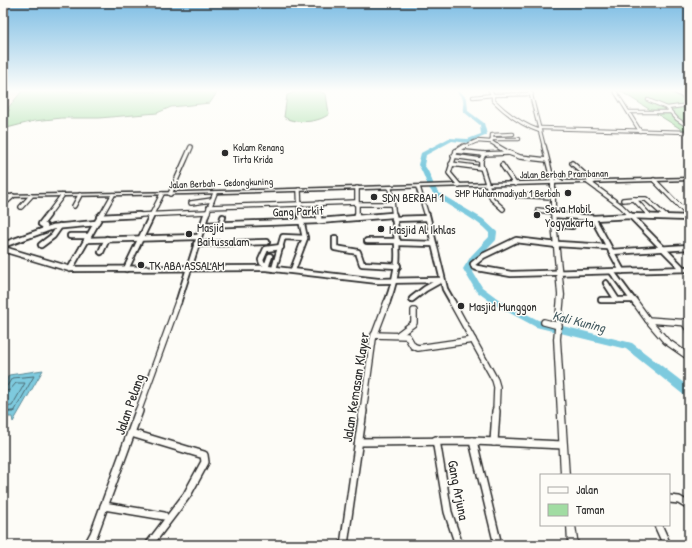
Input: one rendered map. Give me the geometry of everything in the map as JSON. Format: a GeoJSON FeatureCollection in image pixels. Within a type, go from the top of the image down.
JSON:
{"type":"FeatureCollection","features":[{"type":"Feature","properties":{"kind":"main road"},"geometry":{"type":"LineString","coordinates":[[551,176],[563,183]]}},
{"type":"Feature","properties":{"kind":"main road","name":"Jalan Berbah Prambanan"},"geometry":{"type":"LineString","coordinates":[[439,186],[689,179]]}},
{"type":"Feature","properties":{"kind":"main road","name":"Jalan Berbah - Gedongkuning"},"geometry":{"type":"LineString","coordinates":[[3,196],[170,194],[439,186]]}},
{"type":"Feature","properties":{"kind":"street"},"geometry":{"type":"LineString","coordinates":[[514,117],[532,129],[540,130],[689,132]]}},
{"type":"Feature","properties":{"kind":"street"},"geometry":{"type":"LineString","coordinates":[[537,117],[553,183],[553,214],[561,295],[557,346],[565,474]]}},
{"type":"Feature","properties":{"kind":"street"},"geometry":{"type":"LineString","coordinates":[[631,117],[640,131]]}},
{"type":"Feature","properties":{"kind":"street"},"geometry":{"type":"LineString","coordinates":[[675,117],[689,127]]}},
{"type":"Feature","properties":{"kind":"street"},"geometry":{"type":"LineString","coordinates":[[492,141],[492,135],[513,134]]}},
{"type":"Feature","properties":{"kind":"street"},"geometry":{"type":"LineString","coordinates":[[459,185],[450,175],[449,169],[456,151],[474,142],[519,139]]}},
{"type":"Feature","properties":{"kind":"street"},"geometry":{"type":"LineString","coordinates":[[492,141],[509,153],[520,157],[547,160]]}},
{"type":"Feature","properties":{"kind":"street"},"geometry":{"type":"LineString","coordinates":[[170,194],[191,147]]}},
{"type":"Feature","properties":{"kind":"street"},"geometry":{"type":"LineString","coordinates":[[456,151],[484,154],[509,153]]}},
{"type":"Feature","properties":{"kind":"street"},"geometry":{"type":"LineString","coordinates":[[484,154],[481,160],[482,168],[489,184],[492,199],[503,210]]}},
{"type":"Feature","properties":{"kind":"street"},"geometry":{"type":"LineString","coordinates":[[453,156],[481,160]]}},
{"type":"Feature","properties":{"kind":"street"},"geometry":{"type":"LineString","coordinates":[[572,163],[590,182],[621,206],[683,269]]}},
{"type":"Feature","properties":{"kind":"street"},"geometry":{"type":"LineString","coordinates":[[451,164],[482,168]]}},
{"type":"Feature","properties":{"kind":"street"},"geometry":{"type":"LineString","coordinates":[[502,165],[515,184]]}},
{"type":"Feature","properties":{"kind":"street"},"geometry":{"type":"LineString","coordinates":[[654,180],[689,217]]}},
{"type":"Feature","properties":{"kind":"street"},"geometry":{"type":"LineString","coordinates":[[418,187],[425,206],[441,280],[493,374],[497,387],[494,442]]}},
{"type":"Feature","properties":{"kind":"street"},"geometry":{"type":"LineString","coordinates":[[357,188],[357,218]]}},
{"type":"Feature","properties":{"kind":"street","name":"Jalan Kemasan Klayer"},"geometry":{"type":"LineString","coordinates":[[344,545],[374,335],[395,282],[398,266],[398,242],[390,188]]}},
{"type":"Feature","properties":{"kind":"street"},"geometry":{"type":"LineString","coordinates":[[293,270],[305,238],[304,229],[300,220],[298,204],[300,190]]}},
{"type":"Feature","properties":{"kind":"street","name":"Jalan Pelang"},"geometry":{"type":"LineString","coordinates":[[88,545],[131,434],[190,269],[198,237],[215,192]]}},
{"type":"Feature","properties":{"kind":"street"},"geometry":{"type":"LineString","coordinates":[[70,269],[113,194]]}},
{"type":"Feature","properties":{"kind":"street"},"geometry":{"type":"LineString","coordinates":[[126,269],[142,238],[151,214],[162,194]]}},
{"type":"Feature","properties":{"kind":"street"},"geometry":{"type":"LineString","coordinates":[[74,206],[80,195]]}},
{"type":"Feature","properties":{"kind":"street"},"geometry":{"type":"LineString","coordinates":[[514,195],[552,197]]}},
{"type":"Feature","properties":{"kind":"street"},"geometry":{"type":"LineString","coordinates":[[3,205],[13,196]]}},
{"type":"Feature","properties":{"kind":"street"},"geometry":{"type":"LineString","coordinates":[[21,206],[31,196]]}},
{"type":"Feature","properties":{"kind":"street"},"geometry":{"type":"LineString","coordinates":[[44,230],[45,226],[41,224],[62,196]]}},
{"type":"Feature","properties":{"kind":"street"},"geometry":{"type":"LineString","coordinates":[[634,199],[650,216]]}},
{"type":"Feature","properties":{"kind":"street"},"geometry":{"type":"LineString","coordinates":[[623,200],[646,199],[665,216]]}},
{"type":"Feature","properties":{"kind":"street"},"geometry":{"type":"LineString","coordinates":[[191,203],[212,200]]}},
{"type":"Feature","properties":{"kind":"street"},"geometry":{"type":"LineString","coordinates":[[209,207],[320,203],[392,204]]}},
{"type":"Feature","properties":{"kind":"street"},"geometry":{"type":"LineString","coordinates":[[319,221],[320,203]]}},
{"type":"Feature","properties":{"kind":"street"},"geometry":{"type":"LineString","coordinates":[[680,207],[689,207]]}},
{"type":"Feature","properties":{"kind":"street"},"geometry":{"type":"LineString","coordinates":[[538,210],[553,214],[593,218],[631,216],[689,217]]}},
{"type":"Feature","properties":{"kind":"street"},"geometry":{"type":"LineString","coordinates":[[100,217],[208,212]]}},
{"type":"Feature","properties":{"kind":"street"},"geometry":{"type":"LineString","coordinates":[[221,224],[223,217]]}},
{"type":"Feature","properties":{"kind":"street","name":"Gang Parkit"},"geometry":{"type":"LineString","coordinates":[[203,225],[300,220],[319,221],[357,218],[427,218]]}},
{"type":"Feature","properties":{"kind":"street"},"geometry":{"type":"LineString","coordinates":[[593,218],[622,271]]}},
{"type":"Feature","properties":{"kind":"street"},"geometry":{"type":"LineString","coordinates":[[3,245],[44,230],[60,226],[96,223]]}},
{"type":"Feature","properties":{"kind":"street"},"geometry":{"type":"LineString","coordinates":[[554,224],[572,226]]}},
{"type":"Feature","properties":{"kind":"street"},"geometry":{"type":"LineString","coordinates":[[41,245],[53,236],[60,226]]}},
{"type":"Feature","properties":{"kind":"street"},"geometry":{"type":"LineString","coordinates":[[70,236],[107,239],[198,237]]}},
{"type":"Feature","properties":{"kind":"street"},"geometry":{"type":"LineString","coordinates":[[274,269],[284,237],[305,238]]}},
{"type":"Feature","properties":{"kind":"street"},"geometry":{"type":"LineString","coordinates":[[335,238],[335,248],[358,252],[362,264],[398,266]]}},
{"type":"Feature","properties":{"kind":"street"},"geometry":{"type":"LineString","coordinates":[[101,252],[107,239]]}},
{"type":"Feature","properties":{"kind":"street"},"geometry":{"type":"LineString","coordinates":[[608,247],[557,245],[516,240],[483,256],[473,264],[474,267],[499,273],[594,273],[689,269]]}},
{"type":"Feature","properties":{"kind":"street"},"geometry":{"type":"LineString","coordinates":[[367,241],[434,244]]}},
{"type":"Feature","properties":{"kind":"street"},"geometry":{"type":"LineString","coordinates":[[196,244],[267,242]]}},
{"type":"Feature","properties":{"kind":"street"},"geometry":{"type":"LineString","coordinates":[[611,252],[689,247]]}},
{"type":"Feature","properties":{"kind":"street"},"geometry":{"type":"LineString","coordinates":[[266,267],[261,260],[266,249],[281,248]]}},
{"type":"Feature","properties":{"kind":"street"},"geometry":{"type":"LineString","coordinates":[[3,249],[70,269],[190,269],[266,267],[360,280],[395,282],[433,279],[441,280]]}},
{"type":"Feature","properties":{"kind":"street"},"geometry":{"type":"LineString","coordinates":[[266,267],[270,256]]}},
{"type":"Feature","properties":{"kind":"street"},"geometry":{"type":"LineString","coordinates":[[590,266],[594,273]]}},
{"type":"Feature","properties":{"kind":"street"},"geometry":{"type":"LineString","coordinates":[[612,272],[657,332],[672,347],[689,357]]}},
{"type":"Feature","properties":{"kind":"street"},"geometry":{"type":"LineString","coordinates":[[412,299],[425,289],[441,280]]}},
{"type":"Feature","properties":{"kind":"street"},"geometry":{"type":"LineString","coordinates":[[606,283],[617,300]]}},
{"type":"Feature","properties":{"kind":"street"},"geometry":{"type":"LineString","coordinates":[[601,300],[634,300]]}},
{"type":"Feature","properties":{"kind":"street"},"geometry":{"type":"LineString","coordinates":[[398,335],[414,323],[414,311]]}},
{"type":"Feature","properties":{"kind":"street"},"geometry":{"type":"LineString","coordinates":[[648,320],[686,322],[689,330]]}},
{"type":"Feature","properties":{"kind":"street"},"geometry":{"type":"LineString","coordinates":[[544,322],[559,326]]}},
{"type":"Feature","properties":{"kind":"street"},"geometry":{"type":"LineString","coordinates":[[374,335],[407,336],[413,346],[418,348],[473,340]]}},
{"type":"Feature","properties":{"kind":"street"},"geometry":{"type":"LineString","coordinates":[[131,434],[204,455],[205,458],[205,462],[187,495],[149,545]]}},
{"type":"Feature","properties":{"kind":"street"},"geometry":{"type":"LineString","coordinates":[[359,442],[436,440],[563,445]]}},
{"type":"Feature","properties":{"kind":"street","name":"Gang Arjuna"},"geometry":{"type":"LineString","coordinates":[[436,440],[448,512],[459,545]]}},
{"type":"Feature","properties":{"kind":"street"},"geometry":{"type":"LineString","coordinates":[[473,441],[498,545]]}},
{"type":"Feature","properties":{"kind":"street"},"geometry":{"type":"LineString","coordinates":[[670,499],[679,500],[689,506]]}},
{"type":"Feature","properties":{"kind":"street"},"geometry":{"type":"LineString","coordinates":[[104,506],[164,516]]}},
{"type":"Feature","properties":{"kind":"street"},"geometry":{"type":"LineString","coordinates":[[570,526],[573,545]]}},
{"type":"Feature","properties":{"kind":"street"},"geometry":{"type":"LineString","coordinates":[[658,526],[667,545]]}},
{"type":"Feature","properties":{"kind":"green space"},"geometry":{"type":"Polygon","coordinates":[[[3,117],[116,117],[62,118],[34,121],[3,129],[3,117]]]}},
{"type":"Feature","properties":{"kind":"green space"},"geometry":{"type":"Polygon","coordinates":[[[284,117],[325,117],[307,122],[295,121],[284,117]]]}},
{"type":"Feature","properties":{"kind":"green space"},"geometry":{"type":"Polygon","coordinates":[[[661,117],[689,117],[689,134],[661,117]]]}},
{"type":"Feature","properties":{"kind":"water"},"geometry":{"type":"Polygon","coordinates":[[[43,370],[13,422],[12,417],[3,417],[3,386],[9,375],[43,370]]]}},
{"type":"Feature","properties":{"kind":"waterway","name":"Kali Kuning"},"geometry":{"type":"LineString","coordinates":[[473,117],[482,124],[484,135],[469,141],[451,139],[423,154],[421,165],[426,172],[432,188],[437,194],[451,204],[473,216],[493,232],[493,238],[474,258],[467,269],[479,289],[498,303],[536,323],[629,346],[689,393]]}},
{"type":"Feature","properties":{"kind":"place","name":"Kolam Renang Tirta Krida"},"geometry":{"type":"Point","coordinates":[225,153]}},
{"type":"Feature","properties":{"kind":"place","name":"SMP Muhammadiyah 1 Berbah"},"geometry":{"type":"Point","coordinates":[568,193]}},
{"type":"Feature","properties":{"kind":"place","name":"SDN BERBAH 1"},"geometry":{"type":"Point","coordinates":[374,197]}},
{"type":"Feature","properties":{"kind":"place","name":"Sewa Mobil Yogyakarta"},"geometry":{"type":"Point","coordinates":[537,215]}},
{"type":"Feature","properties":{"kind":"place","name":"Masjid Al Ikhlas"},"geometry":{"type":"Point","coordinates":[381,229]}},
{"type":"Feature","properties":{"kind":"place","name":"Masjid Baitussalam"},"geometry":{"type":"Point","coordinates":[189,234]}},
{"type":"Feature","properties":{"kind":"place","name":"TK ABA ASSALAM"},"geometry":{"type":"Point","coordinates":[141,265]}},
{"type":"Feature","properties":{"kind":"place","name":"Masjid Munggon"},"geometry":{"type":"Point","coordinates":[461,306]}}]}
